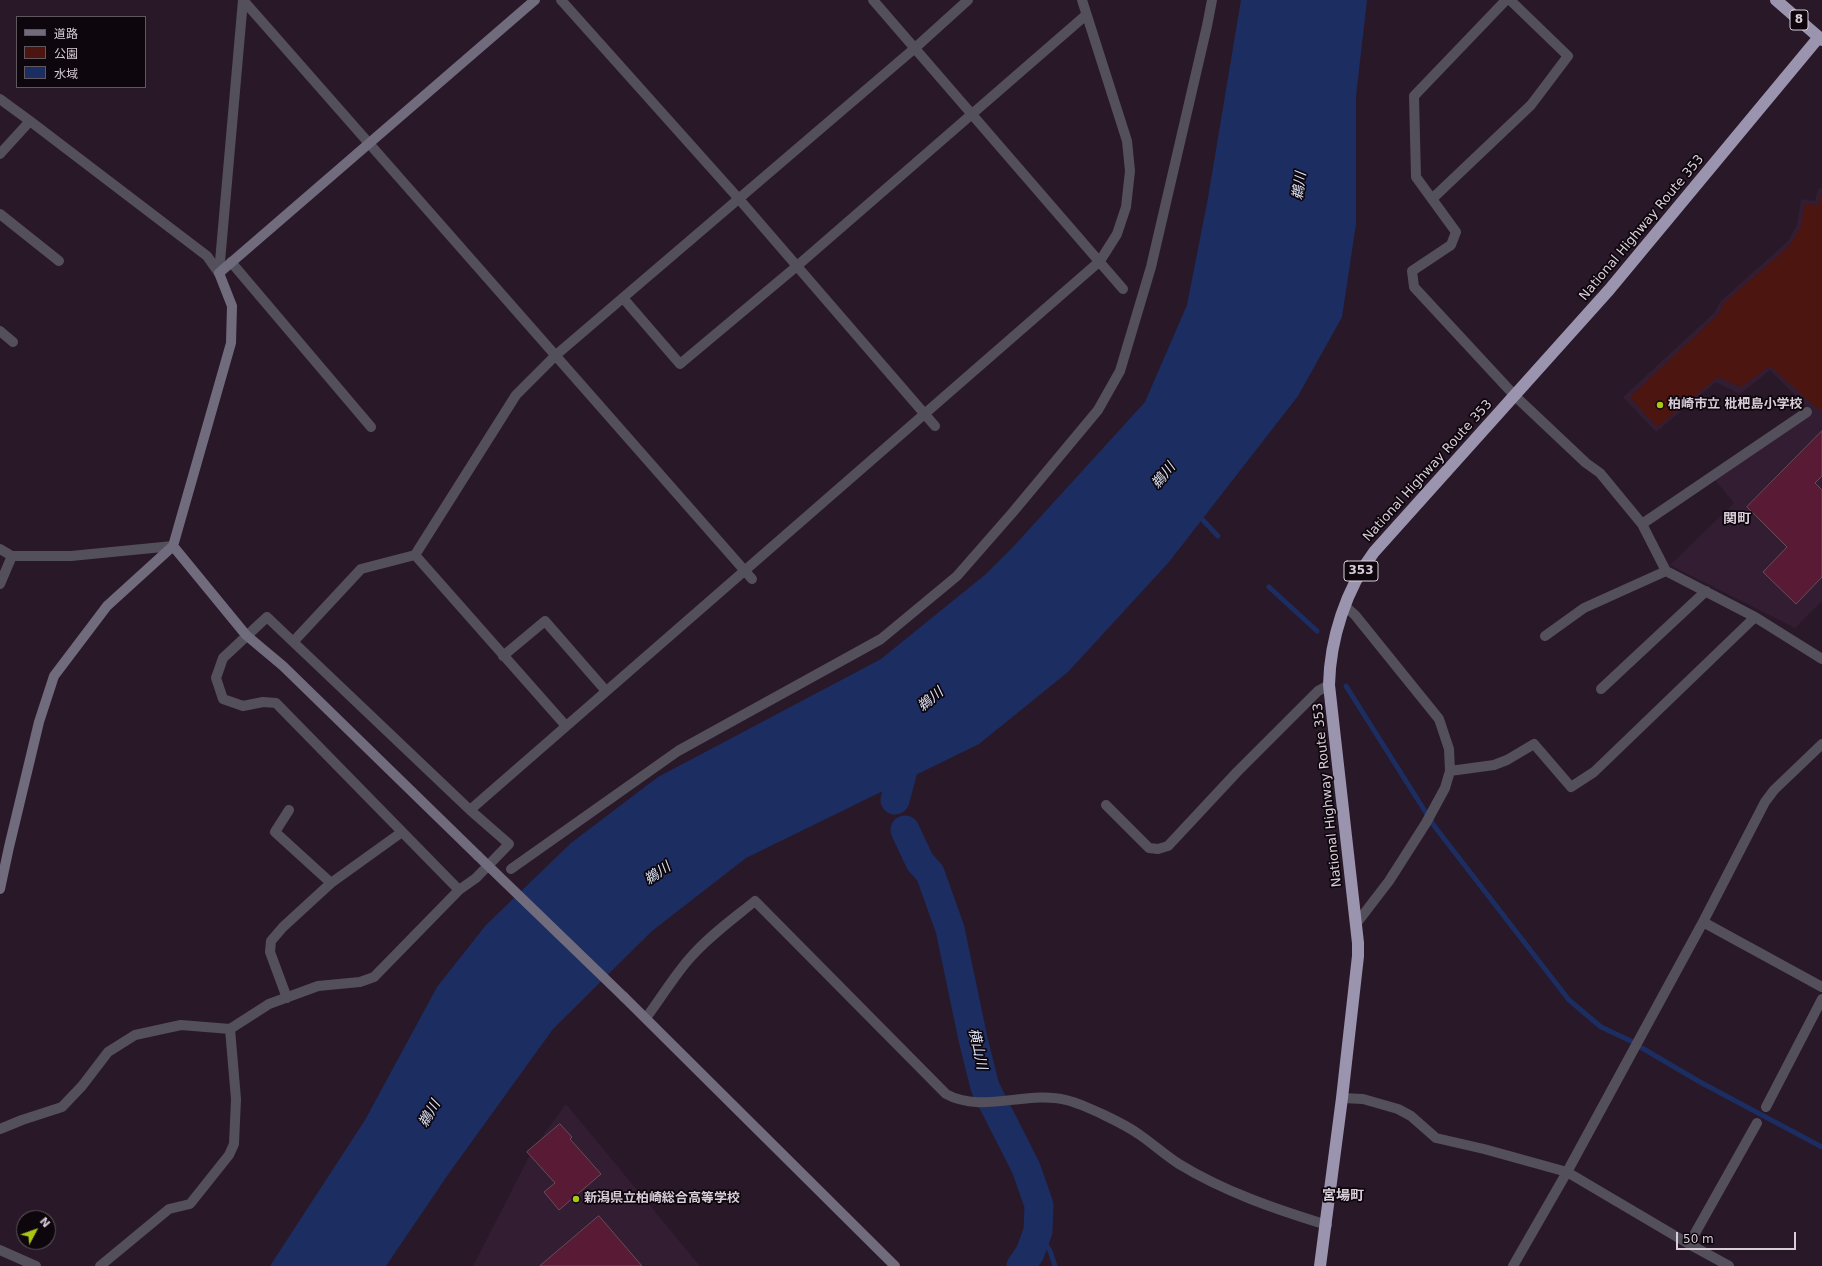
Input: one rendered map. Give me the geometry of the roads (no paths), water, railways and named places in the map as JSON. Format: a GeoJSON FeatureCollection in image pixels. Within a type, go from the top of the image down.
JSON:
{"type":"FeatureCollection","features":[{"type":"Feature","properties":{"kind":"highway","name":"8"},"geometry":{"type":"LineString","coordinates":[[1776,0],[1821,37]]}},
{"type":"Feature","properties":{"kind":"highway","name":"National Highway Route 353"},"geometry":{"type":"LineString","coordinates":[[1320,1266],[1327,1225],[1342,1098],[1357,970],[1358,943],[1329,685],[1330,662],[1333,646],[1357,579],[1374,552],[1609,290],[1821,37]]}},
{"type":"Feature","properties":{"kind":"street"},"geometry":{"type":"LineString","coordinates":[[243,0],[752,579]]}},
{"type":"Feature","properties":{"kind":"street"},"geometry":{"type":"LineString","coordinates":[[219,273],[243,0]]}},
{"type":"Feature","properties":{"kind":"street"},"geometry":{"type":"LineString","coordinates":[[219,273],[535,0]]}},
{"type":"Feature","properties":{"kind":"street"},"geometry":{"type":"LineString","coordinates":[[561,0],[739,199],[935,426]]}},
{"type":"Feature","properties":{"kind":"street"},"geometry":{"type":"LineString","coordinates":[[873,0],[1123,289]]}},
{"type":"Feature","properties":{"kind":"street"},"geometry":{"type":"LineString","coordinates":[[294,641],[361,569],[415,555],[516,395],[556,355],[915,48],[968,0]]}},
{"type":"Feature","properties":{"kind":"street"},"geometry":{"type":"LineString","coordinates":[[470,810],[1100,261],[1117,234],[1126,207],[1130,171],[1127,141],[1082,0]]}},
{"type":"Feature","properties":{"kind":"street"},"geometry":{"type":"LineString","coordinates":[[511,869],[678,750],[881,639],[956,576],[1013,512],[1098,410],[1120,371],[1151,267],[1212,0]]}},
{"type":"Feature","properties":{"kind":"street"},"geometry":{"type":"LineString","coordinates":[[1506,0],[1414,96],[1416,177],[1456,232],[1451,245],[1412,271],[1414,287],[1515,396],[1586,463],[1600,473],[1642,524],[1666,571],[1755,617],[1822,659]]}},
{"type":"Feature","properties":{"kind":"street"},"geometry":{"type":"LineString","coordinates":[[1432,199],[1531,105],[1568,56],[1510,0]]}},
{"type":"Feature","properties":{"kind":"street"},"geometry":{"type":"LineString","coordinates":[[623,298],[680,364],[797,266],[1086,14]]}},
{"type":"Feature","properties":{"kind":"street"},"geometry":{"type":"LineString","coordinates":[[0,99],[207,256],[219,273],[232,306],[231,343],[172,546],[107,606],[54,676],[39,722],[10,840],[1,886]]}},
{"type":"Feature","properties":{"kind":"street"},"geometry":{"type":"LineString","coordinates":[[0,154],[30,122]]}},
{"type":"Feature","properties":{"kind":"street"},"geometry":{"type":"LineString","coordinates":[[0,214],[59,262]]}},
{"type":"Feature","properties":{"kind":"street"},"geometry":{"type":"LineString","coordinates":[[231,262],[371,427]]}},
{"type":"Feature","properties":{"kind":"street"},"geometry":{"type":"LineString","coordinates":[[0,331],[12,342]]}},
{"type":"Feature","properties":{"kind":"street"},"geometry":{"type":"LineString","coordinates":[[1642,524],[1807,412]]}},
{"type":"Feature","properties":{"kind":"street"},"geometry":{"type":"LineString","coordinates":[[0,549],[12,556],[71,556],[172,546]]}},
{"type":"Feature","properties":{"kind":"street"},"geometry":{"type":"LineString","coordinates":[[172,546],[246,635],[283,666],[646,1018],[895,1266]]}},
{"type":"Feature","properties":{"kind":"street"},"geometry":{"type":"LineString","coordinates":[[415,555],[566,726]]}},
{"type":"Feature","properties":{"kind":"street"},"geometry":{"type":"LineString","coordinates":[[0,584],[12,556]]}},
{"type":"Feature","properties":{"kind":"street"},"geometry":{"type":"LineString","coordinates":[[1545,636],[1584,608],[1666,571]]}},
{"type":"Feature","properties":{"kind":"street"},"geometry":{"type":"LineString","coordinates":[[1601,689],[1706,591]]}},
{"type":"Feature","properties":{"kind":"street"},"geometry":{"type":"LineString","coordinates":[[1346,607],[1355,615],[1439,719],[1449,749],[1450,771],[1445,788],[1426,823],[1389,881],[1356,924]]}},
{"type":"Feature","properties":{"kind":"street"},"geometry":{"type":"LineString","coordinates":[[0,1129],[62,1107],[82,1086],[108,1052],[135,1035],[181,1025],[230,1030],[269,1004],[318,986],[360,982],[374,977],[459,890],[476,878],[509,844],[470,810],[294,641],[267,617],[223,658],[216,678],[223,699],[244,706],[262,702],[276,703],[459,890]]}},
{"type":"Feature","properties":{"kind":"street"},"geometry":{"type":"LineString","coordinates":[[1450,771],[1494,765],[1507,760],[1534,744],[1571,787],[1594,772],[1755,617]]}},
{"type":"Feature","properties":{"kind":"street"},"geometry":{"type":"LineString","coordinates":[[503,656],[545,620],[606,691]]}},
{"type":"Feature","properties":{"kind":"street"},"geometry":{"type":"LineString","coordinates":[[1106,805],[1149,848],[1158,849],[1168,846],[1237,772],[1318,691],[1329,685]]}},
{"type":"Feature","properties":{"kind":"street"},"geometry":{"type":"LineString","coordinates":[[1513,1266],[1567,1172],[1703,922],[1765,802],[1774,790],[1822,744]]}},
{"type":"Feature","properties":{"kind":"street"},"geometry":{"type":"LineString","coordinates":[[289,810],[274,832],[331,883]]}},
{"type":"Feature","properties":{"kind":"street"},"geometry":{"type":"LineString","coordinates":[[287,998],[270,952],[271,941],[283,927],[331,883],[402,832]]}},
{"type":"Feature","properties":{"kind":"street"},"geometry":{"type":"LineString","coordinates":[[646,1018],[680,970],[692,956],[711,937],[755,901],[946,1094],[963,1100],[977,1101],[1039,1098],[1066,1100],[1139,1134],[1179,1164],[1224,1188],[1268,1207],[1327,1225]]}},
{"type":"Feature","properties":{"kind":"street"},"geometry":{"type":"LineString","coordinates":[[1703,922],[1822,987]]}},
{"type":"Feature","properties":{"kind":"street"},"geometry":{"type":"LineString","coordinates":[[1766,1107],[1822,1000]]}},
{"type":"Feature","properties":{"kind":"street"},"geometry":{"type":"LineString","coordinates":[[100,1266],[169,1209],[190,1204],[229,1155],[234,1144],[236,1099],[230,1030]]}},
{"type":"Feature","properties":{"kind":"street"},"geometry":{"type":"LineString","coordinates":[[1342,1098],[1363,1099],[1398,1109],[1411,1116],[1436,1138],[1484,1149],[1567,1172],[1729,1266]]}},
{"type":"Feature","properties":{"kind":"street"},"geometry":{"type":"LineString","coordinates":[[1689,1244],[1757,1123]]}},
{"type":"Feature","properties":{"kind":"street"},"geometry":{"type":"LineString","coordinates":[[0,1250],[36,1266]]}},
{"type":"Feature","properties":{"kind":"water","name":"鵜川"},"geometry":{"type":"Polygon","coordinates":[[[1241,0],[1367,0],[1356,96],[1356,224],[1342,317],[1298,396],[1169,562],[1068,672],[979,744],[746,858],[652,931],[553,1029],[447,1176],[386,1266],[270,1266],[365,1120],[437,987],[486,925],[571,843],[658,777],[881,659],[986,574],[1013,547],[1145,402],[1187,305],[1208,198],[1241,0]]]}},
{"type":"Feature","properties":{"kind":"waterway"},"geometry":{"type":"LineString","coordinates":[[1198,515],[1218,536]]}},
{"type":"Feature","properties":{"kind":"waterway"},"geometry":{"type":"LineString","coordinates":[[1269,587],[1317,631]]}},
{"type":"Feature","properties":{"kind":"waterway"},"geometry":{"type":"LineString","coordinates":[[1346,686],[1435,827],[1569,1000],[1601,1027],[1631,1041]]}},
{"type":"Feature","properties":{"kind":"waterway","name":"横山川"},"geometry":{"type":"LineString","coordinates":[[895,800],[910,744]]}},
{"type":"Feature","properties":{"kind":"waterway","name":"横山川"},"geometry":{"type":"LineString","coordinates":[[905,830],[920,862],[930,873],[950,929],[973,1039],[985,1087],[1026,1168],[1039,1205],[1038,1231],[1030,1253],[1021,1266]]}},
{"type":"Feature","properties":{"kind":"waterway"},"geometry":{"type":"LineString","coordinates":[[1642,1048],[1700,1082],[1822,1147]]}},
{"type":"Feature","properties":{"kind":"waterway"},"geometry":{"type":"LineString","coordinates":[[1038,1231],[1050,1251],[1055,1266]]}},
{"type":"Feature","properties":{"kind":"place","name":"柏崎市立 枇杷島小学校"},"geometry":{"type":"Point","coordinates":[1660,405]}},
{"type":"Feature","properties":{"kind":"place","name":"新潟県立柏崎総合高等学校"},"geometry":{"type":"Point","coordinates":[576,1199]}},
{"type":"Feature","properties":{"kind":"district","name":"関町"},"geometry":{"type":"Point","coordinates":[1737,519]}},
{"type":"Feature","properties":{"kind":"district","name":"宮場町"},"geometry":{"type":"Point","coordinates":[1343,1196]}}]}
